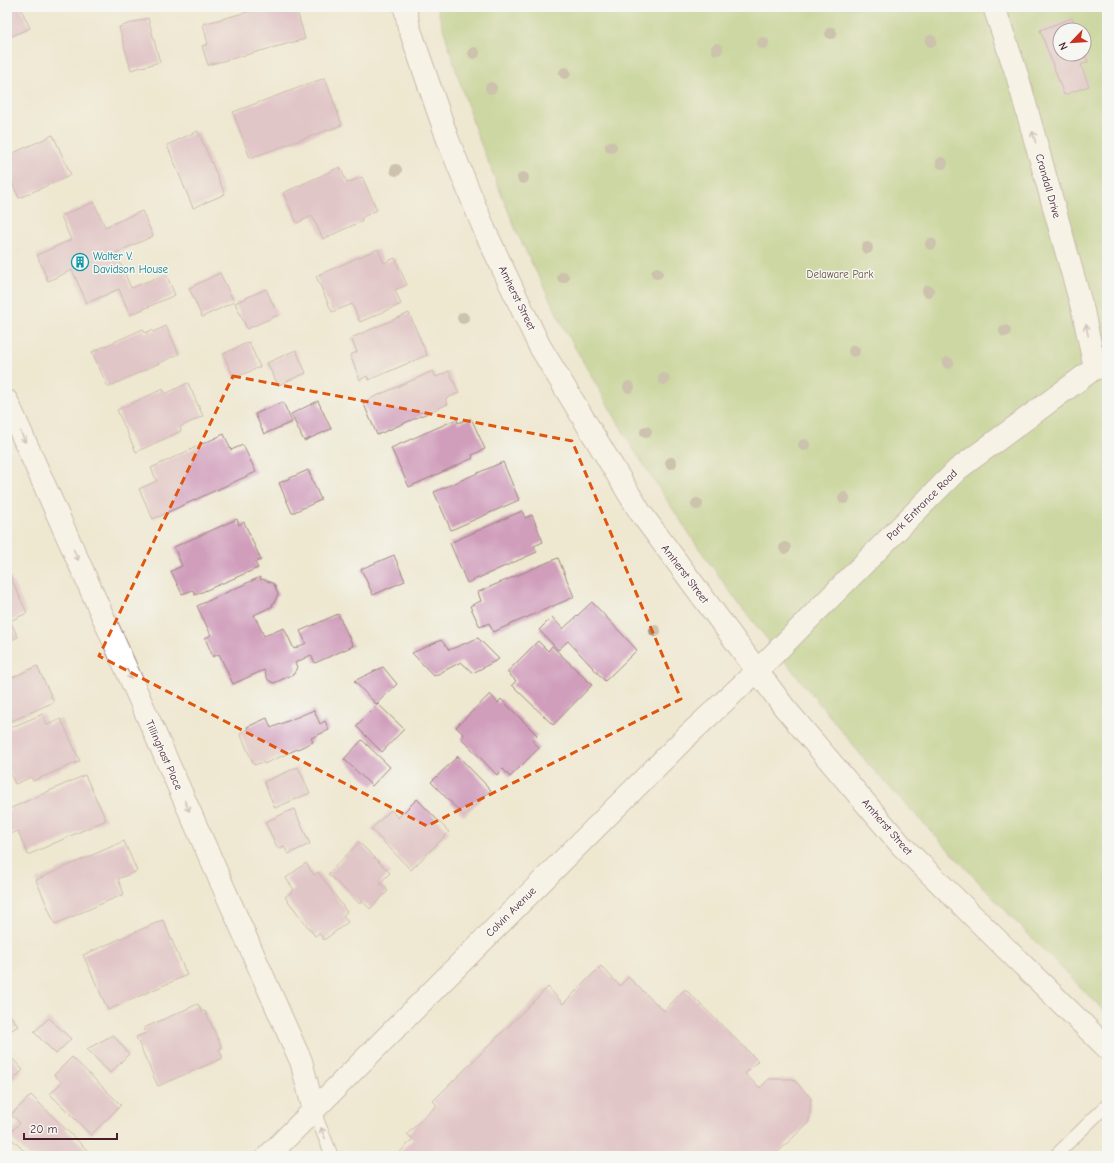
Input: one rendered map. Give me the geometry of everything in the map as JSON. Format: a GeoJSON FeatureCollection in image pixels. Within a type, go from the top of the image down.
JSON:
{"type":"FeatureCollection","features":[{"type":"Feature","properties":{"kind":"street","name":"Amherst Street"},"geometry":{"type":"LineString","coordinates":[[405,7],[409,26],[448,140],[484,231],[539,345],[640,512],[784,707],[901,845],[1107,1048]]}},
{"type":"Feature","properties":{"kind":"street","name":"Crandall Drive"},"geometry":{"type":"LineString","coordinates":[[994,7],[1017,75],[1079,296],[1101,368]]}},
{"type":"Feature","properties":{"kind":"street","name":"Park Entrance Road"},"geometry":{"type":"LineString","coordinates":[[757,671],[958,469],[1101,368]]}},
{"type":"Feature","properties":{"kind":"street","name":"Tillinghast Place"},"geometry":{"type":"LineString","coordinates":[[7,401],[301,1061],[314,1111]]}},
{"type":"Feature","properties":{"kind":"street","name":"Colvin Avenue"},"geometry":{"type":"LineString","coordinates":[[268,1156],[686,737],[757,671]]}},
{"type":"Feature","properties":{"kind":"lane"},"geometry":{"type":"LineString","coordinates":[[1055,1156],[1107,1105]]}},
{"type":"Feature","properties":{"kind":"lane"},"geometry":{"type":"LineString","coordinates":[[314,1111],[332,1156]]}},
{"type":"Feature","properties":{"kind":"highlighted area"},"geometry":{"type":"Polygon","coordinates":[[[233,376],[572,441],[681,699],[427,826],[99,656],[233,376]]]}},
{"type":"Feature","properties":{"kind":"green space","name":"Delaware Park"},"geometry":{"type":"Polygon","coordinates":[[[437,7],[1107,7],[1107,1014],[1020,926],[870,766],[742,608],[698,547],[634,450],[566,332],[518,235],[476,132],[437,7]]]}},
{"type":"Feature","properties":{"kind":"building"},"geometry":{"type":"Polygon","coordinates":[[[7,7],[20,7],[30,28],[7,38],[7,7]]]}},
{"type":"Feature","properties":{"kind":"building"},"geometry":{"type":"Polygon","coordinates":[[[266,7],[296,7],[305,39],[208,65],[202,46],[208,44],[203,24],[266,7]]]}},
{"type":"Feature","properties":{"kind":"building"},"geometry":{"type":"Polygon","coordinates":[[[148,18],[160,62],[131,70],[119,27],[148,18]]]}},
{"type":"Feature","properties":{"kind":"building"},"geometry":{"type":"Polygon","coordinates":[[[1072,18],[1073,22],[1061,22],[1072,18]]]}},
{"type":"Feature","properties":{"kind":"building"},"geometry":{"type":"Polygon","coordinates":[[[1052,26],[1052,62],[1088,62],[1081,65],[1089,86],[1064,95],[1040,30],[1052,26]]]}},
{"type":"Feature","properties":{"kind":"building"},"geometry":{"type":"Polygon","coordinates":[[[325,78],[342,125],[250,158],[233,112],[325,78]]]}},
{"type":"Feature","properties":{"kind":"building"},"geometry":{"type":"Polygon","coordinates":[[[198,131],[225,194],[193,208],[167,145],[198,131]]]}},
{"type":"Feature","properties":{"kind":"building"},"geometry":{"type":"Polygon","coordinates":[[[53,135],[71,175],[19,198],[7,172],[7,156],[53,135]]]}},
{"type":"Feature","properties":{"kind":"building"},"geometry":{"type":"Polygon","coordinates":[[[340,167],[347,183],[362,177],[377,210],[361,218],[362,221],[323,239],[312,216],[297,223],[283,193],[340,167]]]}},
{"type":"Feature","properties":{"kind":"building","name":"Walter V. Davidson House"},"geometry":{"type":"Polygon","coordinates":[[[94,202],[105,227],[142,211],[153,236],[116,253],[131,288],[166,274],[175,295],[130,315],[119,289],[87,303],[72,270],[48,281],[37,255],[71,240],[61,216],[94,202]]]}},
{"type":"Feature","properties":{"kind":"building"},"geometry":{"type":"Polygon","coordinates":[[[378,249],[384,263],[395,258],[407,285],[395,290],[401,304],[360,322],[352,304],[332,312],[316,276],[378,249]]]}},
{"type":"Feature","properties":{"kind":"building"},"geometry":{"type":"Polygon","coordinates":[[[220,273],[234,302],[202,317],[189,288],[220,273]]]}},
{"type":"Feature","properties":{"kind":"building"},"geometry":{"type":"Polygon","coordinates":[[[266,289],[278,315],[247,329],[235,303],[266,289]]]}},
{"type":"Feature","properties":{"kind":"building"},"geometry":{"type":"Polygon","coordinates":[[[409,313],[427,355],[369,380],[367,376],[360,380],[350,355],[357,352],[351,338],[409,313]]]}},
{"type":"Feature","properties":{"kind":"building"},"geometry":{"type":"Polygon","coordinates":[[[166,326],[179,354],[108,387],[92,352],[143,329],[145,333],[152,330],[153,332],[166,326]]]}},
{"type":"Feature","properties":{"kind":"building"},"geometry":{"type":"Polygon","coordinates":[[[249,342],[260,367],[234,378],[223,354],[249,342]]]}},
{"type":"Feature","properties":{"kind":"building"},"geometry":{"type":"Polygon","coordinates":[[[296,350],[306,373],[278,385],[267,363],[296,350]]]}},
{"type":"Feature","properties":{"kind":"building"},"geometry":{"type":"Polygon","coordinates":[[[433,371],[436,377],[449,371],[459,393],[445,399],[448,404],[377,435],[363,402],[433,371]]]}},
{"type":"Feature","properties":{"kind":"building"},"geometry":{"type":"Polygon","coordinates":[[[188,383],[203,416],[180,427],[181,431],[136,452],[117,410],[163,389],[165,394],[188,383]]]}},
{"type":"Feature","properties":{"kind":"building"},"geometry":{"type":"Polygon","coordinates":[[[318,401],[331,429],[304,441],[291,414],[318,401]]]}},
{"type":"Feature","properties":{"kind":"building"},"geometry":{"type":"Polygon","coordinates":[[[283,402],[292,422],[264,434],[255,414],[283,402]]]}},
{"type":"Feature","properties":{"kind":"building"},"geometry":{"type":"Polygon","coordinates":[[[471,418],[485,449],[472,455],[473,458],[409,487],[391,448],[457,419],[458,423],[471,418]]]}},
{"type":"Feature","properties":{"kind":"building"},"geometry":{"type":"Polygon","coordinates":[[[224,434],[231,450],[243,445],[256,472],[153,519],[139,489],[157,481],[151,468],[224,434]]]}},
{"type":"Feature","properties":{"kind":"building"},"geometry":{"type":"Polygon","coordinates":[[[503,462],[519,500],[451,530],[434,492],[503,462]]]}},
{"type":"Feature","properties":{"kind":"building"},"geometry":{"type":"Polygon","coordinates":[[[308,470],[321,500],[292,513],[279,483],[308,470]]]}},
{"type":"Feature","properties":{"kind":"building"},"geometry":{"type":"Polygon","coordinates":[[[522,511],[525,518],[532,515],[543,542],[534,546],[537,552],[467,583],[450,543],[522,511]]]}},
{"type":"Feature","properties":{"kind":"building"},"geometry":{"type":"Polygon","coordinates":[[[237,519],[239,525],[244,522],[261,560],[255,562],[258,568],[195,595],[193,590],[182,594],[171,571],[182,566],[174,547],[237,519]]]}},
{"type":"Feature","properties":{"kind":"building"},"geometry":{"type":"Polygon","coordinates":[[[394,555],[405,581],[373,595],[361,569],[394,555]]]}},
{"type":"Feature","properties":{"kind":"building"},"geometry":{"type":"Polygon","coordinates":[[[558,558],[574,597],[493,632],[489,623],[480,627],[470,606],[481,601],[478,592],[558,558]]]}},
{"type":"Feature","properties":{"kind":"building"},"geometry":{"type":"Polygon","coordinates":[[[7,574],[9,574],[27,613],[10,621],[18,637],[7,642],[7,574]]]}},
{"type":"Feature","properties":{"kind":"building"},"geometry":{"type":"Polygon","coordinates":[[[260,577],[261,580],[263,579],[274,584],[278,594],[274,603],[272,604],[273,606],[254,615],[264,636],[284,628],[294,649],[306,643],[300,631],[338,614],[353,646],[315,663],[311,655],[295,663],[297,667],[294,674],[274,683],[268,680],[264,670],[233,684],[219,654],[213,657],[205,638],[211,635],[197,606],[260,577]]]}},
{"type":"Feature","properties":{"kind":"building"},"geometry":{"type":"Polygon","coordinates":[[[592,602],[637,650],[605,681],[568,641],[558,650],[539,630],[552,617],[563,629],[592,602]]]}},
{"type":"Feature","properties":{"kind":"building"},"geometry":{"type":"Polygon","coordinates":[[[478,638],[499,659],[473,673],[461,662],[434,676],[412,653],[441,640],[449,650],[478,638]]]}},
{"type":"Feature","properties":{"kind":"building"},"geometry":{"type":"Polygon","coordinates":[[[538,641],[548,651],[552,646],[592,685],[553,725],[512,685],[516,681],[507,672],[538,641]]]}},
{"type":"Feature","properties":{"kind":"building"},"geometry":{"type":"Polygon","coordinates":[[[37,666],[54,702],[7,723],[7,680],[37,666]]]}},
{"type":"Feature","properties":{"kind":"building"},"geometry":{"type":"Polygon","coordinates":[[[383,667],[397,684],[376,704],[354,681],[383,667]]]}},
{"type":"Feature","properties":{"kind":"building"},"geometry":{"type":"Polygon","coordinates":[[[490,694],[498,703],[501,699],[537,735],[532,740],[539,748],[510,777],[503,769],[497,775],[461,738],[464,735],[456,727],[490,694]]]}},
{"type":"Feature","properties":{"kind":"building"},"geometry":{"type":"Polygon","coordinates":[[[378,704],[404,729],[382,752],[356,726],[378,704]]]}},
{"type":"Feature","properties":{"kind":"building"},"geometry":{"type":"Polygon","coordinates":[[[314,710],[320,724],[325,721],[329,730],[311,738],[313,742],[264,764],[263,762],[254,765],[240,733],[248,729],[247,727],[267,718],[271,728],[314,710]]]}},
{"type":"Feature","properties":{"kind":"building"},"geometry":{"type":"Polygon","coordinates":[[[43,714],[47,725],[61,719],[80,761],[33,781],[31,777],[15,784],[9,770],[7,771],[7,729],[43,714]]]}},
{"type":"Feature","properties":{"kind":"building"},"geometry":{"type":"Polygon","coordinates":[[[362,740],[390,767],[372,786],[344,759],[362,740]]]}},
{"type":"Feature","properties":{"kind":"building"},"geometry":{"type":"Polygon","coordinates":[[[458,756],[491,790],[464,816],[431,782],[458,756]]]}},
{"type":"Feature","properties":{"kind":"building"},"geometry":{"type":"Polygon","coordinates":[[[298,767],[310,793],[275,808],[264,782],[298,767]]]}},
{"type":"Feature","properties":{"kind":"building"},"geometry":{"type":"Polygon","coordinates":[[[85,775],[106,820],[28,855],[18,831],[9,835],[7,830],[7,813],[10,812],[9,809],[85,775]]]}},
{"type":"Feature","properties":{"kind":"building"},"geometry":{"type":"Polygon","coordinates":[[[417,799],[449,832],[411,870],[371,829],[391,810],[398,818],[417,799]]]}},
{"type":"Feature","properties":{"kind":"building"},"geometry":{"type":"Polygon","coordinates":[[[294,809],[310,844],[288,854],[284,846],[278,849],[265,822],[294,809]]]}},
{"type":"Feature","properties":{"kind":"building"},"geometry":{"type":"Polygon","coordinates":[[[124,841],[137,871],[118,879],[124,894],[55,924],[36,880],[124,841]]]}},
{"type":"Feature","properties":{"kind":"building"},"geometry":{"type":"Polygon","coordinates":[[[359,842],[390,873],[380,883],[388,891],[370,909],[362,901],[360,904],[328,874],[359,842]]]}},
{"type":"Feature","properties":{"kind":"building"},"geometry":{"type":"Polygon","coordinates":[[[306,863],[314,875],[318,872],[347,912],[343,915],[348,922],[324,940],[319,933],[315,936],[285,897],[294,890],[286,878],[306,863]]]}},
{"type":"Feature","properties":{"kind":"building"},"geometry":{"type":"Polygon","coordinates":[[[163,920],[187,975],[108,1010],[83,955],[163,920]]]}},
{"type":"Feature","properties":{"kind":"building"},"geometry":{"type":"Polygon","coordinates":[[[601,966],[620,986],[628,977],[664,1011],[685,989],[758,1061],[745,1074],[760,1088],[769,1079],[793,1079],[811,1098],[809,1122],[774,1156],[396,1156],[413,1139],[407,1134],[437,1105],[433,1101],[548,987],[563,1004],[601,966]]]}},
{"type":"Feature","properties":{"kind":"building"},"geometry":{"type":"Polygon","coordinates":[[[198,1004],[202,1012],[205,1011],[222,1048],[219,1049],[223,1058],[158,1086],[136,1037],[146,1033],[144,1028],[198,1004]]]}},
{"type":"Feature","properties":{"kind":"building"},"geometry":{"type":"Polygon","coordinates":[[[7,1011],[18,1026],[7,1033],[7,1011]]]}},
{"type":"Feature","properties":{"kind":"building"},"geometry":{"type":"Polygon","coordinates":[[[49,1018],[71,1039],[56,1054],[34,1032],[49,1018]]]}},
{"type":"Feature","properties":{"kind":"building"},"geometry":{"type":"Polygon","coordinates":[[[113,1035],[129,1054],[110,1073],[87,1049],[113,1035]]]}},
{"type":"Feature","properties":{"kind":"building"},"geometry":{"type":"Polygon","coordinates":[[[7,1053],[23,1070],[7,1086],[7,1053]]]}},
{"type":"Feature","properties":{"kind":"building"},"geometry":{"type":"Polygon","coordinates":[[[72,1057],[121,1105],[91,1135],[50,1094],[62,1082],[54,1075],[72,1057]]]}},
{"type":"Feature","properties":{"kind":"building"},"geometry":{"type":"Polygon","coordinates":[[[31,1095],[93,1156],[29,1156],[8,1135],[20,1123],[11,1115],[31,1095]]]}},
{"type":"Feature","properties":{"kind":"place","name":"Walter V. Davidson House"},"geometry":{"type":"Point","coordinates":[80,262]}}]}
